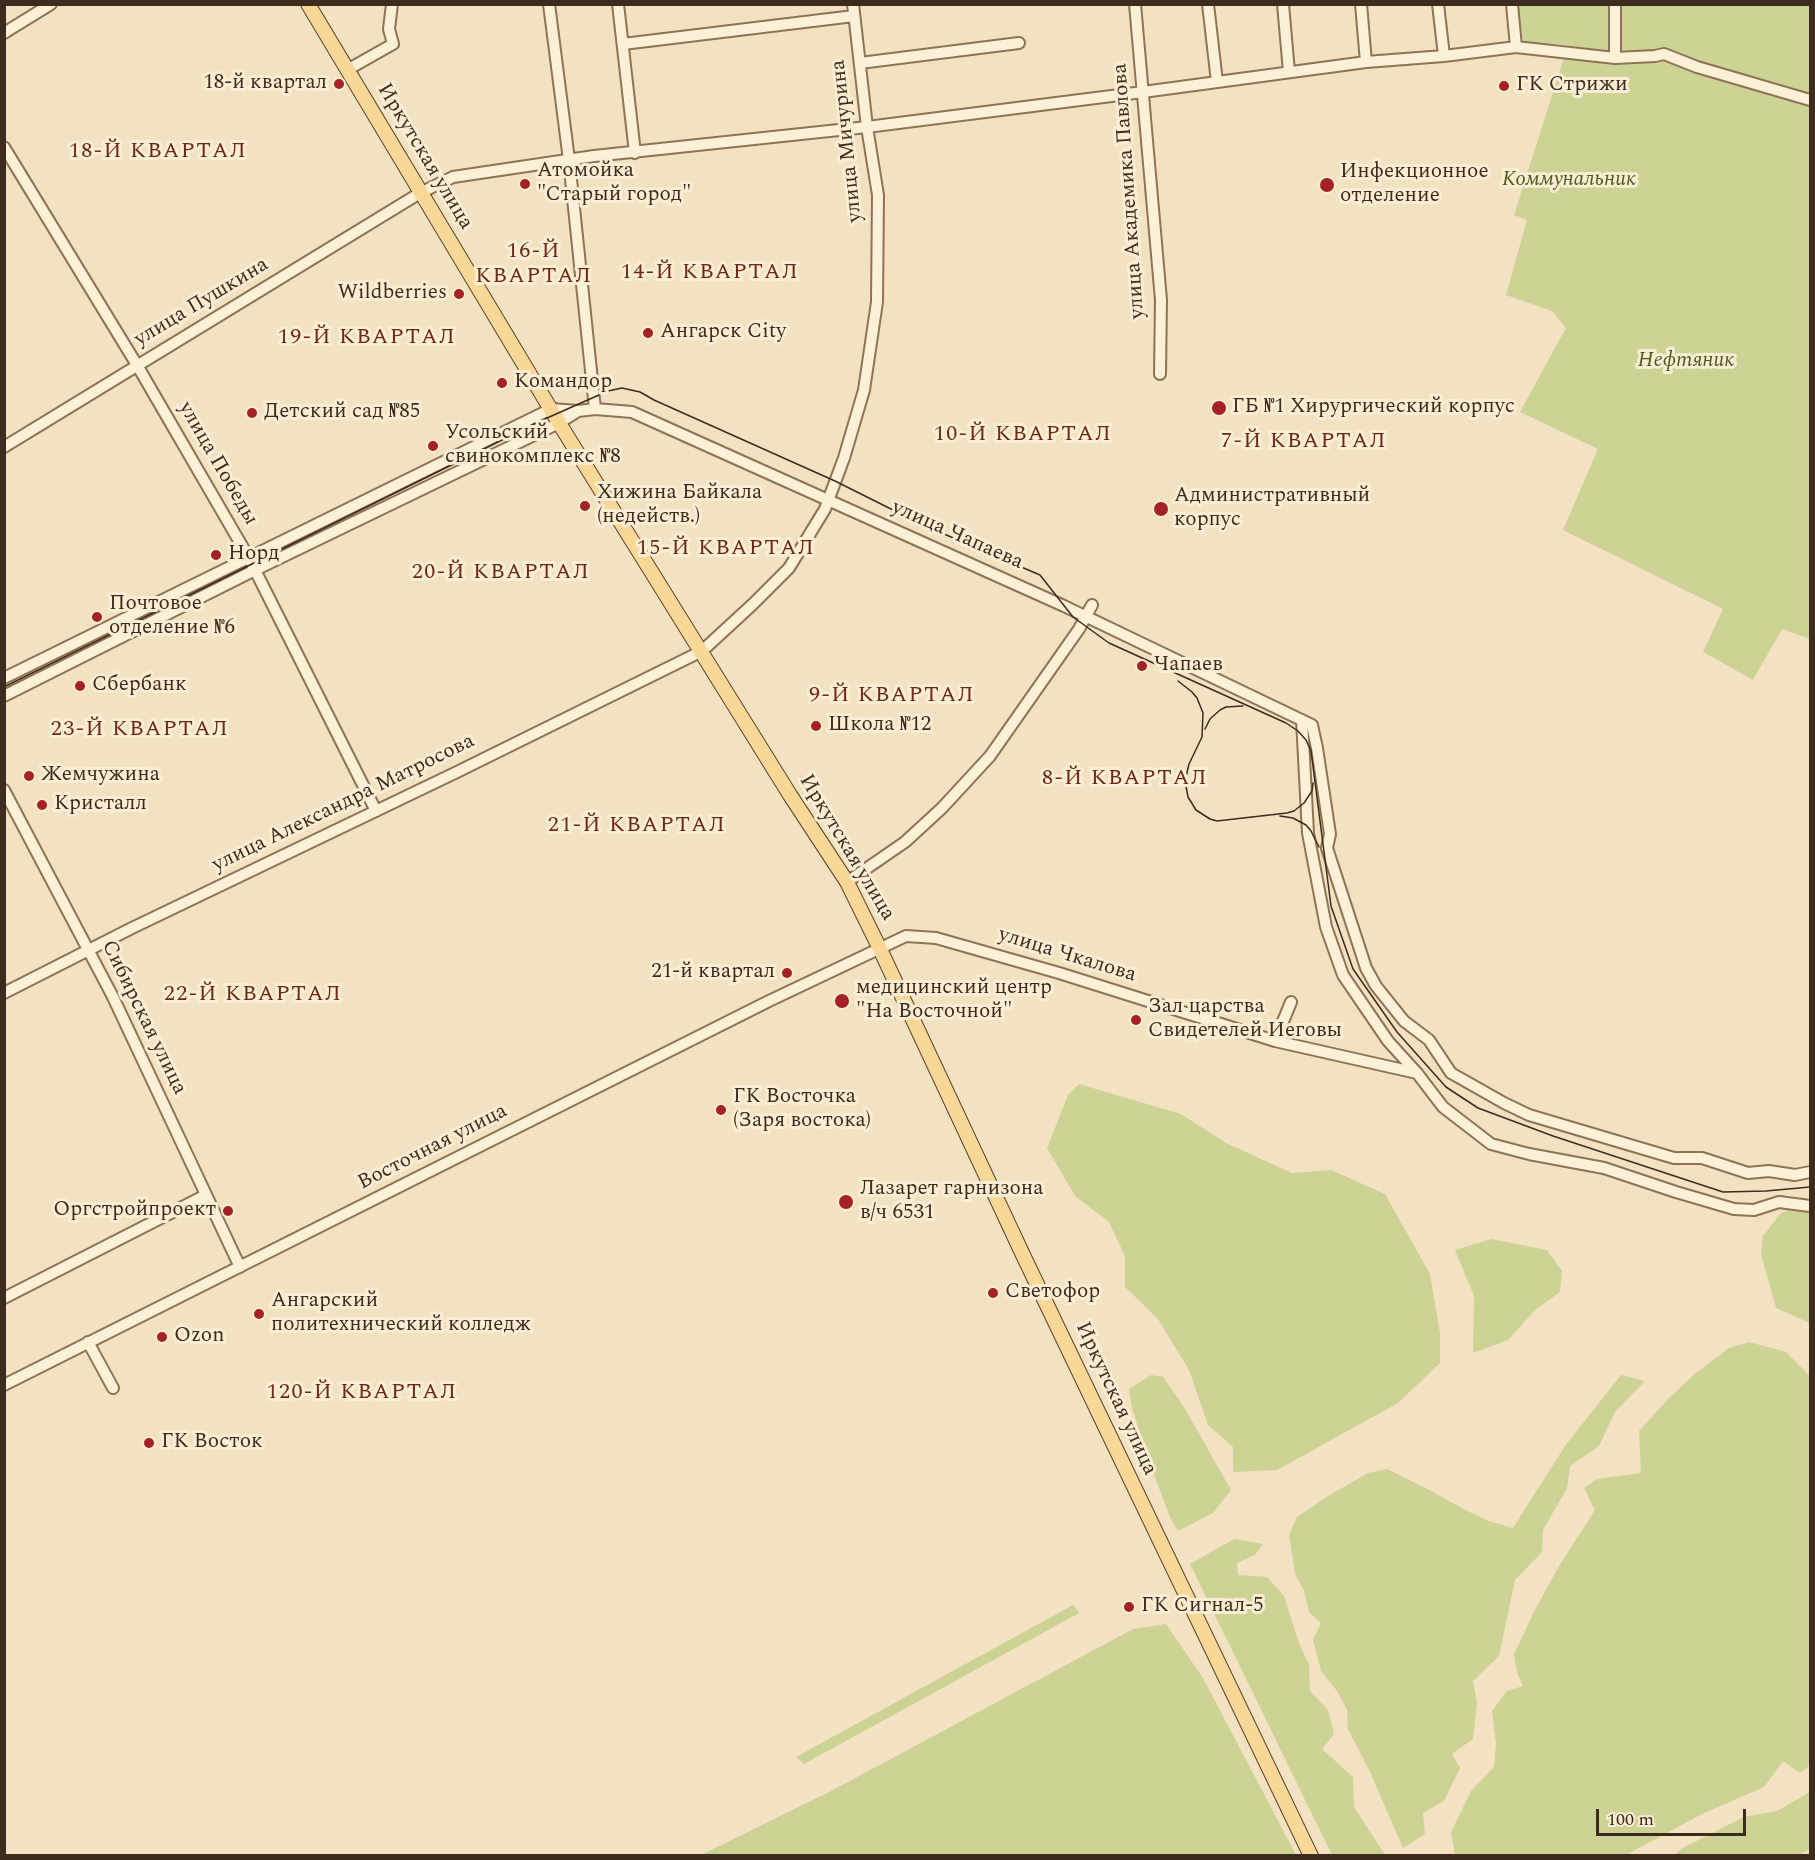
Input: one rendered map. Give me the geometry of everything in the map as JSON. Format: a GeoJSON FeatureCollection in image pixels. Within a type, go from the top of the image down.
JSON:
{"type":"FeatureCollection","features":[{"type":"Feature","properties":{"kind":"main road","name":"Иркутская улица"},"geometry":{"type":"LineString","coordinates":[[308,4],[559,423],[847,882],[1311,1856]]}},
{"type":"Feature","properties":{"kind":"street"},"geometry":{"type":"LineString","coordinates":[[4,33],[51,4]]}},
{"type":"Feature","properties":{"kind":"street"},"geometry":{"type":"LineString","coordinates":[[348,70],[393,44],[389,29],[392,4]]}},
{"type":"Feature","properties":{"kind":"street"},"geometry":{"type":"LineString","coordinates":[[549,4],[569,160],[595,409]]}},
{"type":"Feature","properties":{"kind":"street"},"geometry":{"type":"LineString","coordinates":[[618,4],[634,153]]}},
{"type":"Feature","properties":{"kind":"street","name":"улица Академика Павлова"},"geometry":{"type":"LineString","coordinates":[[1135,4],[1161,300],[1160,374]]}},
{"type":"Feature","properties":{"kind":"street"},"geometry":{"type":"LineString","coordinates":[[1208,4],[1216,82]]}},
{"type":"Feature","properties":{"kind":"street"},"geometry":{"type":"LineString","coordinates":[[1283,4],[1289,72]]}},
{"type":"Feature","properties":{"kind":"street"},"geometry":{"type":"LineString","coordinates":[[1361,4],[1366,62]]}},
{"type":"Feature","properties":{"kind":"street"},"geometry":{"type":"LineString","coordinates":[[1438,4],[1444,56]]}},
{"type":"Feature","properties":{"kind":"street"},"geometry":{"type":"LineString","coordinates":[[1512,4],[1516,47]]}},
{"type":"Feature","properties":{"kind":"street"},"geometry":{"type":"LineString","coordinates":[[1615,4],[1615,58]]}},
{"type":"Feature","properties":{"kind":"street"},"geometry":{"type":"LineString","coordinates":[[623,44],[853,10]]}},
{"type":"Feature","properties":{"kind":"street","name":"улица Мичурина"},"geometry":{"type":"LineString","coordinates":[[702,651],[789,568],[825,509],[844,458],[864,390],[877,302],[878,195],[853,10]]}},
{"type":"Feature","properties":{"kind":"street"},"geometry":{"type":"LineString","coordinates":[[860,63],[1019,43]]}},
{"type":"Feature","properties":{"kind":"street","name":"улица Пушкина"},"geometry":{"type":"LineString","coordinates":[[4,447],[420,193],[453,177],[569,160],[867,127],[1366,62],[1516,47],[1615,58],[1664,54],[1697,67],[1810,99]]}},
{"type":"Feature","properties":{"kind":"street","name":"улица Победы"},"geometry":{"type":"LineString","coordinates":[[4,147],[137,365],[249,558],[376,812]]}},
{"type":"Feature","properties":{"kind":"street"},"geometry":{"type":"LineString","coordinates":[[4,678],[551,409],[578,411]]}},
{"type":"Feature","properties":{"kind":"street","name":"улица Чапаева"},"geometry":{"type":"LineString","coordinates":[[578,411],[595,409],[632,412],[1086,616],[1307,723]]}},
{"type":"Feature","properties":{"kind":"street"},"geometry":{"type":"LineString","coordinates":[[4,696],[255,570],[559,423],[578,411]]}},
{"type":"Feature","properties":{"kind":"street"},"geometry":{"type":"LineString","coordinates":[[847,882],[904,842],[942,808],[990,756],[1061,656],[1092,606]]}},
{"type":"Feature","properties":{"kind":"street","name":"улица Александра Матросова"},"geometry":{"type":"LineString","coordinates":[[4,993],[702,651]]}},
{"type":"Feature","properties":{"kind":"street"},"geometry":{"type":"LineString","coordinates":[[1307,723],[1308,833],[1326,927],[1343,975],[1388,1041],[1443,1107],[1491,1144],[1529,1154],[1604,1168],[1734,1209],[1754,1210],[1779,1202],[1810,1206]]}},
{"type":"Feature","properties":{"kind":"street"},"geometry":{"type":"LineString","coordinates":[[1307,723],[1317,748],[1330,834],[1327,848],[1366,968],[1376,986],[1404,1021],[1428,1040],[1451,1073],[1529,1115],[1674,1158],[1702,1158],[1748,1173],[1768,1172],[1795,1175],[1810,1173]]}},
{"type":"Feature","properties":{"kind":"street","name":"Сибирская улица"},"geometry":{"type":"LineString","coordinates":[[4,790],[117,1006],[240,1267]]}},
{"type":"Feature","properties":{"kind":"street","name":"улица Чкалова"},"geometry":{"type":"LineString","coordinates":[[880,949],[906,936],[936,938],[1059,973],[1275,1041],[1417,1073]]}},
{"type":"Feature","properties":{"kind":"street","name":"Восточная улица"},"geometry":{"type":"LineString","coordinates":[[4,1385],[769,1001],[880,949]]}},
{"type":"Feature","properties":{"kind":"street"},"geometry":{"type":"LineString","coordinates":[[1275,1041],[1291,1002]]}},
{"type":"Feature","properties":{"kind":"street"},"geometry":{"type":"LineString","coordinates":[[4,1298],[206,1195]]}},
{"type":"Feature","properties":{"kind":"street"},"geometry":{"type":"LineString","coordinates":[[88,1342],[113,1388]]}},
{"type":"Feature","properties":{"kind":"green space","name":"Нефтяник"},"geometry":{"type":"Polygon","coordinates":[[[1518,5],[1810,5],[1810,639],[1782,629],[1753,680],[1703,652],[1723,609],[1563,530],[1598,449],[1520,412],[1566,328],[1552,311],[1506,295],[1527,220],[1514,215],[1568,45],[1523,42],[1518,5]]]}},
{"type":"Feature","properties":{"kind":"green space"},"geometry":{"type":"Polygon","coordinates":[[[1079,1084],[1181,1114],[1226,1143],[1292,1173],[1331,1170],[1385,1194],[1430,1274],[1440,1333],[1440,1363],[1398,1403],[1277,1470],[1233,1472],[1233,1447],[1208,1425],[1189,1370],[1158,1319],[1125,1287],[1125,1256],[1109,1222],[1075,1196],[1047,1148],[1068,1095],[1079,1084]]]}},
{"type":"Feature","properties":{"kind":"green space"},"geometry":{"type":"Polygon","coordinates":[[[1802,1202],[1810,1204],[1810,1323],[1776,1308],[1761,1254],[1763,1236],[1780,1214],[1802,1202]]]}},
{"type":"Feature","properties":{"kind":"green space"},"geometry":{"type":"Polygon","coordinates":[[[1491,1239],[1547,1250],[1562,1271],[1560,1292],[1535,1310],[1508,1340],[1473,1353],[1474,1296],[1455,1250],[1491,1239]]]}},
{"type":"Feature","properties":{"kind":"green space"},"geometry":{"type":"Polygon","coordinates":[[[1749,1342],[1786,1352],[1810,1376],[1810,1765],[1800,1773],[1783,1761],[1764,1787],[1702,1814],[1626,1855],[1455,1855],[1451,1832],[1471,1791],[1494,1767],[1496,1744],[1492,1711],[1507,1691],[1523,1686],[1517,1673],[1514,1654],[1559,1566],[1595,1510],[1584,1488],[1597,1479],[1641,1473],[1639,1431],[1696,1373],[1729,1348],[1749,1342]]]}},
{"type":"Feature","properties":{"kind":"green space"},"geometry":{"type":"Polygon","coordinates":[[[1151,1375],[1163,1377],[1184,1407],[1231,1490],[1213,1513],[1178,1531],[1170,1517],[1151,1467],[1132,1408],[1129,1389],[1151,1375]]]}},
{"type":"Feature","properties":{"kind":"green space"},"geometry":{"type":"Polygon","coordinates":[[[1621,1375],[1645,1381],[1615,1412],[1599,1446],[1570,1466],[1567,1488],[1543,1530],[1542,1552],[1515,1580],[1499,1656],[1473,1681],[1477,1703],[1473,1739],[1452,1754],[1460,1768],[1444,1801],[1423,1813],[1425,1834],[1403,1848],[1370,1772],[1348,1729],[1347,1710],[1337,1691],[1321,1671],[1313,1640],[1321,1623],[1309,1612],[1304,1591],[1295,1574],[1289,1535],[1297,1517],[1368,1473],[1387,1469],[1465,1510],[1489,1521],[1513,1528],[1565,1446],[1621,1375]]]}},
{"type":"Feature","properties":{"kind":"green space"},"geometry":{"type":"Polygon","coordinates":[[[1234,1539],[1263,1544],[1255,1555],[1237,1563],[1238,1575],[1267,1577],[1284,1596],[1299,1643],[1309,1665],[1310,1691],[1328,1710],[1334,1734],[1322,1749],[1353,1777],[1354,1807],[1385,1855],[1332,1855],[1190,1564],[1234,1539]]]}},
{"type":"Feature","properties":{"kind":"green space"},"geometry":{"type":"Polygon","coordinates":[[[1073,1605],[1079,1613],[804,1764],[796,1757],[1073,1605]]]}},
{"type":"Feature","properties":{"kind":"green space"},"geometry":{"type":"Polygon","coordinates":[[[1166,1624],[1203,1678],[1296,1855],[701,1855],[833,1790],[1133,1629],[1166,1624]]]}},
{"type":"Feature","properties":{"kind":"green space"},"geometry":{"type":"Polygon","coordinates":[[[1810,1792],[1810,1849],[1798,1855],[1673,1855],[1744,1817],[1777,1811],[1810,1792]]]}},
{"type":"Feature","properties":{"kind":"tram line"},"geometry":{"type":"LineString","coordinates":[[4,687],[538,422],[608,391],[622,388],[640,392],[835,481],[923,525],[1040,575],[1073,617],[1109,643],[1286,723],[1298,731],[1306,740],[1311,751],[1331,906],[1353,969],[1397,1032],[1446,1087],[1478,1108],[1553,1136],[1723,1192],[1810,1187]]}},
{"type":"Feature","properties":{"kind":"tram line"},"geometry":{"type":"LineString","coordinates":[[1178,681],[1197,698],[1203,713],[1202,737],[1189,764],[1185,781],[1188,797],[1196,810],[1217,821],[1287,813],[1294,811],[1304,803],[1312,791],[1313,783]]}},
{"type":"Feature","properties":{"kind":"tram line"},"geometry":{"type":"LineString","coordinates":[[1205,729],[1210,719],[1220,710],[1226,707],[1243,706]]}},
{"type":"Feature","properties":{"kind":"tram line"},"geometry":{"type":"LineString","coordinates":[[1280,816],[1293,818],[1306,825],[1319,847]]}},
{"type":"Feature","properties":{"kind":"place","name":"18-й квартал"},"geometry":{"type":"Point","coordinates":[339,84]}},
{"type":"Feature","properties":{"kind":"place","name":"ГК Стрижи"},"geometry":{"type":"Point","coordinates":[1504,86]}},
{"type":"Feature","properties":{"kind":"place","name":"Атомойка \"Старый город\""},"geometry":{"type":"Point","coordinates":[525,184]}},
{"type":"Feature","properties":{"kind":"place","name":"Инфекционное отделение"},"geometry":{"type":"Point","coordinates":[1327,185]}},
{"type":"Feature","properties":{"kind":"place","name":"Wildberries"},"geometry":{"type":"Point","coordinates":[459,294]}},
{"type":"Feature","properties":{"kind":"place","name":"Ангарск City"},"geometry":{"type":"Point","coordinates":[648,333]}},
{"type":"Feature","properties":{"kind":"place","name":"Командор"},"geometry":{"type":"Point","coordinates":[502,383]}},
{"type":"Feature","properties":{"kind":"place","name":"ГБ №1 Хирургический корпус"},"geometry":{"type":"Point","coordinates":[1219,408]}},
{"type":"Feature","properties":{"kind":"place","name":"Детский сад №85"},"geometry":{"type":"Point","coordinates":[252,413]}},
{"type":"Feature","properties":{"kind":"place","name":"Усольский свинокомплекс №8"},"geometry":{"type":"Point","coordinates":[433,446]}},
{"type":"Feature","properties":{"kind":"place","name":"Хижина Байкала (недейств.)"},"geometry":{"type":"Point","coordinates":[585,506]}},
{"type":"Feature","properties":{"kind":"place","name":"Административный корпус"},"geometry":{"type":"Point","coordinates":[1161,509]}},
{"type":"Feature","properties":{"kind":"place","name":"Норд"},"geometry":{"type":"Point","coordinates":[216,555]}},
{"type":"Feature","properties":{"kind":"place","name":"Почтовое отделение №6"},"geometry":{"type":"Point","coordinates":[97,617]}},
{"type":"Feature","properties":{"kind":"place","name":"Чапаев"},"geometry":{"type":"Point","coordinates":[1142,666]}},
{"type":"Feature","properties":{"kind":"place","name":"Сбербанк"},"geometry":{"type":"Point","coordinates":[80,686]}},
{"type":"Feature","properties":{"kind":"place","name":"Школа №12"},"geometry":{"type":"Point","coordinates":[816,726]}},
{"type":"Feature","properties":{"kind":"place","name":"Жемчужина"},"geometry":{"type":"Point","coordinates":[29,776]}},
{"type":"Feature","properties":{"kind":"place","name":"Кристалл"},"geometry":{"type":"Point","coordinates":[42,805]}},
{"type":"Feature","properties":{"kind":"place","name":"21-й квартал"},"geometry":{"type":"Point","coordinates":[787,973]}},
{"type":"Feature","properties":{"kind":"place","name":"медицинский центр \"На Восточной\""},"geometry":{"type":"Point","coordinates":[842,1001]}},
{"type":"Feature","properties":{"kind":"place","name":"Зал царства Свидетелей Иеговы"},"geometry":{"type":"Point","coordinates":[1136,1020]}},
{"type":"Feature","properties":{"kind":"place","name":"ГК Восточка (Заря востока)"},"geometry":{"type":"Point","coordinates":[721,1110]}},
{"type":"Feature","properties":{"kind":"place","name":"Лазарет гарнизона в/ч 6531"},"geometry":{"type":"Point","coordinates":[846,1202]}},
{"type":"Feature","properties":{"kind":"place","name":"Оргстройпроект"},"geometry":{"type":"Point","coordinates":[228,1211]}},
{"type":"Feature","properties":{"kind":"place","name":"Светофор"},"geometry":{"type":"Point","coordinates":[993,1293]}},
{"type":"Feature","properties":{"kind":"place","name":"Ангарский политехнический колледж"},"geometry":{"type":"Point","coordinates":[259,1314]}},
{"type":"Feature","properties":{"kind":"place","name":"Ozon"},"geometry":{"type":"Point","coordinates":[162,1337]}},
{"type":"Feature","properties":{"kind":"place","name":"ГК Восток"},"geometry":{"type":"Point","coordinates":[149,1443]}},
{"type":"Feature","properties":{"kind":"place","name":"ГК Сигнал-5"},"geometry":{"type":"Point","coordinates":[1129,1607]}},
{"type":"Feature","properties":{"kind":"district","name":"18-Й КВАРТАЛ"},"geometry":{"type":"Point","coordinates":[158,153]}},
{"type":"Feature","properties":{"kind":"district","name":"16-Й КВАРТАЛ"},"geometry":{"type":"Point","coordinates":[534,266]}},
{"type":"Feature","properties":{"kind":"district","name":"14-Й КВАРТАЛ"},"geometry":{"type":"Point","coordinates":[710,274]}},
{"type":"Feature","properties":{"kind":"district","name":"19-Й КВАРТАЛ"},"geometry":{"type":"Point","coordinates":[367,339]}},
{"type":"Feature","properties":{"kind":"district","name":"10-Й КВАРТАЛ"},"geometry":{"type":"Point","coordinates":[1023,436]}},
{"type":"Feature","properties":{"kind":"district","name":"7-Й КВАРТАЛ"},"geometry":{"type":"Point","coordinates":[1304,443]}},
{"type":"Feature","properties":{"kind":"district","name":"15-Й КВАРТАЛ"},"geometry":{"type":"Point","coordinates":[726,550]}},
{"type":"Feature","properties":{"kind":"district","name":"20-Й КВАРТАЛ"},"geometry":{"type":"Point","coordinates":[501,574]}},
{"type":"Feature","properties":{"kind":"district","name":"9-Й КВАРТАЛ"},"geometry":{"type":"Point","coordinates":[892,697]}},
{"type":"Feature","properties":{"kind":"district","name":"23-Й КВАРТАЛ"},"geometry":{"type":"Point","coordinates":[140,731]}},
{"type":"Feature","properties":{"kind":"district","name":"8-Й КВАРТАЛ"},"geometry":{"type":"Point","coordinates":[1125,780]}},
{"type":"Feature","properties":{"kind":"district","name":"21-Й КВАРТАЛ"},"geometry":{"type":"Point","coordinates":[637,827]}},
{"type":"Feature","properties":{"kind":"district","name":"22-Й КВАРТАЛ"},"geometry":{"type":"Point","coordinates":[253,996]}},
{"type":"Feature","properties":{"kind":"district","name":"120-Й КВАРТАЛ"},"geometry":{"type":"Point","coordinates":[362,1394]}},
{"type":"Feature","properties":{"kind":"park label","name":"Коммунальник"},"geometry":{"type":"Point","coordinates":[1569,181]}}]}
